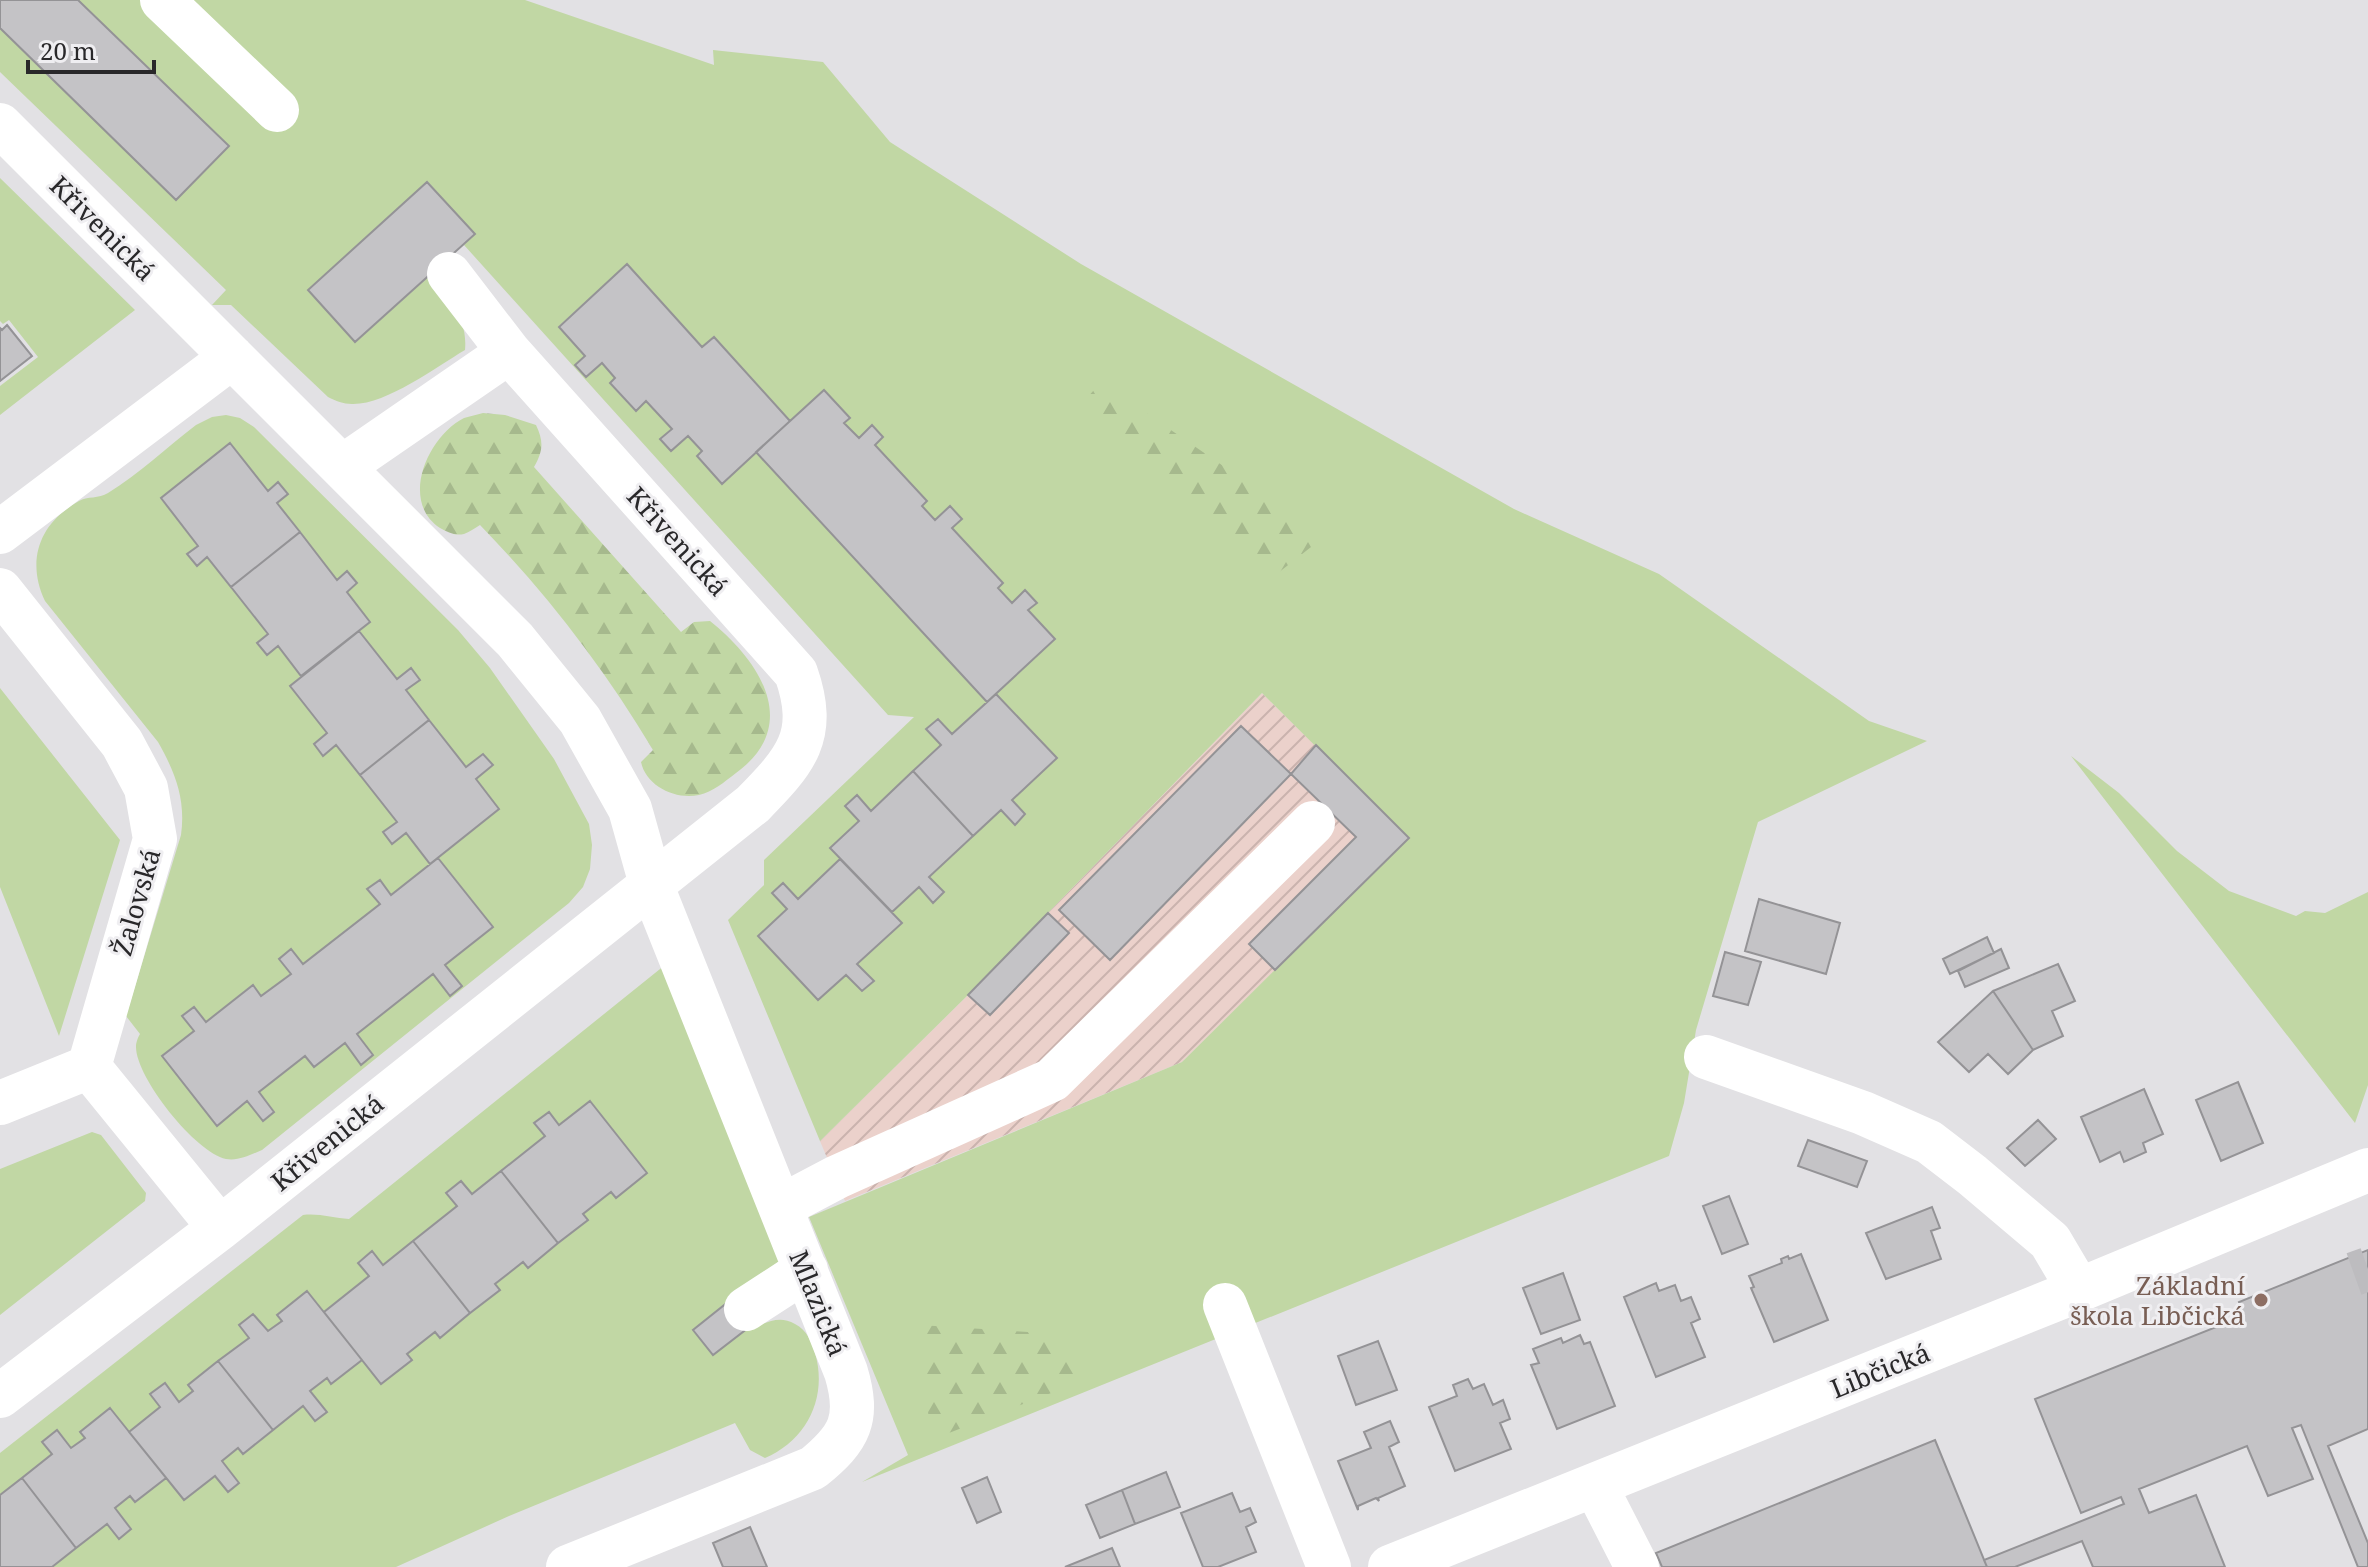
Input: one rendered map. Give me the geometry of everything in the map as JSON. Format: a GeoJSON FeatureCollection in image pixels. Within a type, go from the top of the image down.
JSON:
{"type":"FeatureCollection","features":[{"type":"Feature","properties":{"kind":"street"},"geometry":{"type":"LineString","coordinates":[[162,0],[277,110]]}},
{"type":"Feature","properties":{"kind":"street","name":"Křivenická"},"geometry":{"type":"LineString","coordinates":[[0,125],[515,640],[580,720],[630,809],[651,884]]}},
{"type":"Feature","properties":{"kind":"street","name":"Křivenická"},"geometry":{"type":"LineString","coordinates":[[0,1396],[220,1228],[753,804],[795,755],[805,731],[805,699],[796,673],[509,352],[449,274]]}},
{"type":"Feature","properties":{"kind":"street"},"geometry":{"type":"LineString","coordinates":[[342,467],[509,352]]}},
{"type":"Feature","properties":{"kind":"street"},"geometry":{"type":"LineString","coordinates":[[0,532],[232,357]]}},
{"type":"Feature","properties":{"kind":"street","name":"Žalovská"},"geometry":{"type":"LineString","coordinates":[[0,590],[122,743],[146,788],[155,839],[89,1067]]}},
{"type":"Feature","properties":{"kind":"street"},"geometry":{"type":"LineString","coordinates":[[780,1207],[837,1177],[1052,1080],[1313,823]]}},
{"type":"Feature","properties":{"kind":"street","name":"Mlazická"},"geometry":{"type":"LineString","coordinates":[[568,1567],[813,1468],[834,1451],[847,1433],[853,1414],[853,1394],[806,1270],[651,884]]}},
{"type":"Feature","properties":{"kind":"street"},"geometry":{"type":"LineString","coordinates":[[1706,1057],[1863,1113],[1929,1142],[2050,1241],[2079,1290]]}},
{"type":"Feature","properties":{"kind":"street"},"geometry":{"type":"LineString","coordinates":[[0,1103],[89,1067],[220,1228]]}},
{"type":"Feature","properties":{"kind":"street","name":"Libčická"},"geometry":{"type":"LineString","coordinates":[[1390,1567],[2079,1290],[2368,1170]]}},
{"type":"Feature","properties":{"kind":"street"},"geometry":{"type":"LineString","coordinates":[[746,1309],[806,1270]]}},
{"type":"Feature","properties":{"kind":"street"},"geometry":{"type":"LineString","coordinates":[[1225,1305],[1329,1567]]}},
{"type":"Feature","properties":{"kind":"street"},"geometry":{"type":"LineString","coordinates":[[1595,1485],[1637,1567]]}},
{"type":"Feature","properties":{"kind":"shaded area"},"geometry":{"type":"Polygon","coordinates":[[[1262,693],[1409,838],[1182,1062],[845,1201],[820,1141],[968,995],[1262,693]]]}},
{"type":"Feature","properties":{"kind":"green space"},"geometry":{"type":"Polygon","coordinates":[[[78,0],[525,0],[714,65],[713,50],[823,62],[890,142],[1081,264],[1514,509],[1659,574],[1869,721],[1927,741],[1758,822],[1696,1030],[1684,1103],[1669,1156],[862,1482],[908,1455],[809,1217],[1182,1062],[1408,838],[1262,693],[968,995],[820,1141],[728,920],[764,885],[764,860],[914,717],[888,715],[464,245],[474,234],[428,182],[308,290],[356,342],[428,277],[460,318],[465,350],[410,384],[380,398],[352,404],[337,401],[328,397],[231,305],[212,305],[226,290],[0,72],[0,28],[176,200],[228,146],[78,0]],[[627,264],[559,326],[585,356],[575,365],[587,377],[602,363],[615,378],[610,384],[635,411],[646,401],[672,429],[660,439],[671,451],[688,436],[702,451],[697,456],[722,484],[756,452],[987,702],[952,734],[938,719],[941,745],[871,811],[857,795],[859,821],[830,848],[840,859],[798,899],[783,883],[772,893],[787,909],[758,936],[818,1000],[846,975],[863,991],[873,981],[857,964],[902,923],[892,912],[919,887],[934,902],[944,892],[929,877],[1001,810],[1015,824],[1025,814],[1012,800],[1056,759],[996,694],[1055,639],[1028,610],[1036,602],[1026,590],[1012,603],[998,588],[1003,583],[952,528],[961,519],[950,506],[935,520],[922,507],[927,501],[875,445],[883,437],[873,425],[859,438],[844,423],[850,417],[824,390],[790,421],[714,338],[702,347],[627,264]]]}},
{"type":"Feature","properties":{"kind":"green space"},"geometry":{"type":"Polygon","coordinates":[[[0,178],[135,310],[0,415],[0,386],[38,357],[9,320],[3,324],[0,321],[0,178]]]}},
{"type":"Feature","properties":{"kind":"green space"},"geometry":{"type":"Polygon","coordinates":[[[1101,382],[1325,536],[1278,573],[1079,407],[1101,382]]]}},
{"type":"Feature","properties":{"kind":"green space"},"geometry":{"type":"Polygon","coordinates":[[[483,413],[505,415],[536,425],[541,446],[534,467],[681,632],[694,622],[710,621],[728,637],[758,674],[770,714],[767,735],[756,754],[714,789],[690,796],[671,793],[655,784],[641,762],[653,750],[594,661],[528,578],[480,525],[464,534],[454,534],[440,528],[428,516],[421,502],[420,486],[430,454],[451,427],[464,418],[483,413]]]}},
{"type":"Feature","properties":{"kind":"green space"},"geometry":{"type":"Polygon","coordinates":[[[226,415],[240,418],[254,427],[458,630],[490,668],[554,759],[589,824],[592,845],[590,869],[583,887],[569,903],[262,1150],[231,1159],[213,1154],[169,1112],[145,1076],[136,1046],[140,1034],[126,1016],[181,835],[182,810],[178,786],[158,742],[45,601],[37,572],[40,544],[54,520],[65,510],[82,499],[108,493],[196,425],[212,417],[226,415]],[[230,444],[161,499],[198,546],[187,554],[196,565],[207,557],[268,634],[258,643],[266,654],[278,646],[301,676],[290,686],[327,733],[314,744],[323,756],[336,745],[397,822],[383,832],[392,844],[406,833],[430,864],[391,895],[380,880],[368,888],[380,904],[303,964],[279,959],[291,974],[261,996],[252,985],[206,1022],[194,1007],[183,1016],[194,1031],[163,1056],[218,1125],[247,1101],[263,1121],[274,1111],[259,1092],[305,1056],[315,1067],[345,1043],[362,1065],[373,1055],[357,1034],[433,974],[450,995],[461,986],[445,965],[493,927],[438,858],[499,809],[476,779],[492,765],[483,754],[466,767],[406,690],[419,680],[411,669],[397,679],[359,631],[370,622],[347,592],[357,583],[347,572],[337,580],[277,503],[288,494],[278,483],[268,491],[230,444]]]}},
{"type":"Feature","properties":{"kind":"green space"},"geometry":{"type":"Polygon","coordinates":[[[0,688],[120,840],[59,1036],[0,887],[0,688]]]}},
{"type":"Feature","properties":{"kind":"green space"},"geometry":{"type":"Polygon","coordinates":[[[2071,756],[2119,793],[2177,851],[2229,891],[2296,916],[2305,911],[2325,913],[2368,892],[2368,1085],[2355,1123],[2071,756]]]}},
{"type":"Feature","properties":{"kind":"green space"},"geometry":{"type":"Polygon","coordinates":[[[665,965],[783,1258],[693,1330],[742,1329],[777,1320],[789,1321],[803,1329],[815,1353],[819,1385],[811,1415],[792,1440],[765,1458],[750,1450],[735,1423],[509,1516],[396,1567],[52,1567],[107,1524],[119,1538],[131,1528],[115,1508],[130,1496],[135,1501],[166,1478],[184,1500],[215,1476],[228,1492],[239,1483],[222,1461],[238,1448],[243,1454],[303,1406],[315,1421],[326,1411],[310,1391],[327,1378],[331,1384],[362,1360],[382,1384],[412,1360],[407,1354],[435,1332],[440,1337],[500,1290],[496,1284],[523,1262],[529,1267],[588,1220],[583,1214],[611,1192],[646,1173],[590,1101],[559,1125],[549,1112],[535,1123],[545,1136],[472,1194],[461,1181],[446,1192],[457,1206],[383,1265],[372,1251],[358,1262],[369,1276],[324,1312],[307,1291],[277,1315],[282,1321],[268,1331],[253,1314],[239,1325],[249,1338],[188,1385],[193,1391],[179,1402],[164,1383],[150,1394],[160,1407],[129,1432],[110,1408],[80,1432],[85,1438],[71,1448],[52,1454],[0,1495],[0,1453],[303,1215],[349,1219],[665,965]]]}},
{"type":"Feature","properties":{"kind":"green space"},"geometry":{"type":"Polygon","coordinates":[[[92,1132],[101,1135],[146,1193],[145,1201],[0,1315],[0,1169],[92,1132]]]}},
{"type":"Feature","properties":{"kind":"green space"},"geometry":{"type":"Polygon","coordinates":[[[919,1325],[1044,1333],[1087,1379],[931,1440],[919,1325]]]}},
{"type":"Feature","properties":{"kind":"building"},"geometry":{"type":"Polygon","coordinates":[[[0,0],[78,0],[229,146],[176,200],[0,28],[0,0]]]}},
{"type":"Feature","properties":{"kind":"building"},"geometry":{"type":"Polygon","coordinates":[[[427,182],[475,234],[355,342],[308,290],[427,182]]]}},
{"type":"Feature","properties":{"kind":"building"},"geometry":{"type":"Polygon","coordinates":[[[627,264],[702,347],[714,337],[790,421],[722,484],[697,456],[702,451],[688,436],[671,451],[660,439],[672,429],[646,401],[636,411],[610,383],[615,378],[602,363],[586,377],[575,365],[585,356],[559,327],[627,264]]]}},
{"type":"Feature","properties":{"kind":"building"},"geometry":{"type":"Polygon","coordinates":[[[7,325],[32,356],[0,381],[0,328],[2,330],[7,325]]]}},
{"type":"Feature","properties":{"kind":"building"},"geometry":{"type":"Polygon","coordinates":[[[824,390],[850,418],[844,423],[859,438],[872,425],[883,437],[875,445],[927,501],[922,506],[935,520],[950,506],[962,519],[952,528],[1003,583],[998,588],[1012,603],[1025,590],[1037,603],[1028,610],[1055,639],[987,702],[756,452],[824,390]]]}},
{"type":"Feature","properties":{"kind":"building"},"geometry":{"type":"Polygon","coordinates":[[[230,443],[268,491],[278,482],[288,494],[277,503],[300,532],[231,587],[207,557],[197,566],[187,554],[198,546],[161,498],[230,443]]]}},
{"type":"Feature","properties":{"kind":"building"},"geometry":{"type":"Polygon","coordinates":[[[300,532],[337,580],[347,571],[357,583],[347,592],[370,622],[301,676],[278,646],[267,655],[257,643],[268,634],[231,587],[300,532]]]}},
{"type":"Feature","properties":{"kind":"building"},"geometry":{"type":"Polygon","coordinates":[[[359,631],[397,679],[411,668],[420,680],[406,690],[429,720],[360,775],[336,745],[323,756],[314,744],[327,733],[290,686],[359,631]]]}},
{"type":"Feature","properties":{"kind":"building"},"geometry":{"type":"Polygon","coordinates":[[[996,694],[1057,758],[1012,800],[1025,814],[1015,825],[1001,810],[973,836],[913,771],[941,745],[926,729],[938,719],[952,734],[996,694]]]}},
{"type":"Feature","properties":{"kind":"building"},"geometry":{"type":"Polygon","coordinates":[[[429,720],[466,767],[483,754],[493,765],[476,779],[499,809],[430,864],[406,833],[392,844],[383,832],[397,822],[360,775],[429,720]]]}},
{"type":"Feature","properties":{"kind":"building"},"geometry":{"type":"Polygon","coordinates":[[[1241,726],[1291,774],[1110,960],[1059,910],[1241,726]]]}},
{"type":"Feature","properties":{"kind":"building"},"geometry":{"type":"Polygon","coordinates":[[[1316,745],[1409,838],[1275,970],[1249,944],[1356,837],[1291,774],[1316,745]]]}},
{"type":"Feature","properties":{"kind":"building"},"geometry":{"type":"Polygon","coordinates":[[[913,771],[973,836],[929,877],[944,892],[933,903],[919,887],[892,912],[830,848],[859,821],[845,806],[857,795],[871,811],[913,771]]]}},
{"type":"Feature","properties":{"kind":"building"},"geometry":{"type":"Polygon","coordinates":[[[438,858],[493,927],[445,965],[462,986],[450,996],[433,974],[357,1034],[373,1055],[361,1065],[345,1043],[314,1067],[305,1056],[259,1092],[274,1112],[263,1121],[247,1101],[217,1126],[162,1056],[194,1031],[182,1016],[194,1007],[206,1022],[253,985],[261,996],[291,974],[279,959],[291,949],[303,964],[380,904],[367,889],[380,880],[391,895],[438,858]]]}},
{"type":"Feature","properties":{"kind":"building"},"geometry":{"type":"Polygon","coordinates":[[[840,859],[902,923],[857,964],[874,981],[862,991],[846,975],[818,1000],[758,936],[787,909],[772,893],[783,883],[798,899],[840,859]]]}},
{"type":"Feature","properties":{"kind":"building"},"geometry":{"type":"Polygon","coordinates":[[[1759,899],[1840,923],[1826,974],[1745,951],[1759,899]]]}},
{"type":"Feature","properties":{"kind":"building"},"geometry":{"type":"Polygon","coordinates":[[[1048,913],[1069,933],[990,1015],[968,995],[1048,913]]]}},
{"type":"Feature","properties":{"kind":"building"},"geometry":{"type":"Polygon","coordinates":[[[1987,937],[1994,953],[1950,974],[1943,959],[1987,937]]]}},
{"type":"Feature","properties":{"kind":"building"},"geometry":{"type":"Polygon","coordinates":[[[2001,949],[2009,968],[1965,987],[1958,971],[2001,949]]]}},
{"type":"Feature","properties":{"kind":"building"},"geometry":{"type":"Polygon","coordinates":[[[1725,952],[1761,962],[1748,1005],[1713,996],[1725,952]]]}},
{"type":"Feature","properties":{"kind":"building"},"geometry":{"type":"Polygon","coordinates":[[[2058,964],[2075,1001],[2052,1011],[2063,1036],[2033,1050],[1993,991],[2058,964]]]}},
{"type":"Feature","properties":{"kind":"building"},"geometry":{"type":"Polygon","coordinates":[[[1993,991],[2033,1050],[2008,1074],[1988,1054],[1969,1072],[1938,1042],[1993,991]]]}},
{"type":"Feature","properties":{"kind":"building"},"geometry":{"type":"Polygon","coordinates":[[[2238,1082],[2263,1143],[2221,1161],[2196,1100],[2238,1082]]]}},
{"type":"Feature","properties":{"kind":"building"},"geometry":{"type":"Polygon","coordinates":[[[2144,1089],[2163,1134],[2143,1143],[2146,1152],[2124,1162],[2120,1152],[2100,1162],[2081,1117],[2144,1089]]]}},
{"type":"Feature","properties":{"kind":"building"},"geometry":{"type":"Polygon","coordinates":[[[590,1101],[647,1173],[616,1198],[611,1192],[583,1214],[588,1220],[558,1243],[501,1171],[545,1136],[534,1123],[549,1112],[559,1125],[590,1101]]]}},
{"type":"Feature","properties":{"kind":"building"},"geometry":{"type":"Polygon","coordinates":[[[2038,1120],[2056,1139],[2025,1166],[2007,1148],[2038,1120]]]}},
{"type":"Feature","properties":{"kind":"building"},"geometry":{"type":"Polygon","coordinates":[[[1808,1140],[1867,1161],[1857,1187],[1798,1166],[1808,1140]]]}},
{"type":"Feature","properties":{"kind":"building"},"geometry":{"type":"Polygon","coordinates":[[[501,1171],[558,1243],[528,1268],[523,1262],[495,1284],[500,1290],[470,1313],[413,1241],[457,1206],[446,1193],[461,1181],[472,1194],[501,1171]]]}},
{"type":"Feature","properties":{"kind":"building"},"geometry":{"type":"Polygon","coordinates":[[[1729,1196],[1748,1244],[1722,1254],[1703,1206],[1729,1196]]]}},
{"type":"Feature","properties":{"kind":"building"},"geometry":{"type":"Polygon","coordinates":[[[1932,1207],[1940,1228],[1931,1231],[1941,1259],[1886,1279],[1866,1233],[1932,1207]]]}},
{"type":"Feature","properties":{"kind":"building"},"geometry":{"type":"Polygon","coordinates":[[[413,1241],[470,1313],[440,1338],[435,1332],[407,1354],[412,1360],[381,1384],[324,1312],[369,1276],[358,1263],[372,1251],[383,1265],[413,1241]]]}},
{"type":"Feature","properties":{"kind":"building"},"geometry":{"type":"Polygon","coordinates":[[[2368,1250],[2368,1429],[2328,1446],[2368,1543],[2368,1567],[2358,1567],[2301,1425],[2292,1428],[2313,1479],[2268,1496],[2247,1446],[2139,1489],[2149,1513],[2196,1495],[2225,1567],[2093,1567],[2082,1541],[2015,1567],[1987,1567],[1984,1560],[2124,1504],[2121,1497],[2081,1513],[2035,1399],[2244,1316],[2239,1302],[2368,1250]]]}},
{"type":"Feature","properties":{"kind":"building"},"geometry":{"type":"Polygon","coordinates":[[[1801,1254],[1828,1320],[1774,1342],[1749,1276],[1782,1263],[1781,1259],[1788,1256],[1789,1259],[1801,1254]]]}},
{"type":"Feature","properties":{"kind":"building"},"geometry":{"type":"Polygon","coordinates":[[[1563,1273],[1580,1320],[1541,1334],[1523,1288],[1563,1273]]]}},
{"type":"Feature","properties":{"kind":"building"},"geometry":{"type":"Polygon","coordinates":[[[1656,1283],[1659,1291],[1675,1285],[1681,1301],[1691,1297],[1700,1319],[1691,1323],[1705,1357],[1656,1377],[1624,1297],[1656,1283]]]}},
{"type":"Feature","properties":{"kind":"building"},"geometry":{"type":"Polygon","coordinates":[[[307,1291],[362,1360],[331,1384],[327,1378],[310,1391],[327,1412],[315,1421],[303,1406],[273,1430],[218,1361],[249,1338],[239,1325],[253,1314],[268,1331],[282,1321],[277,1315],[307,1291]]]}},
{"type":"Feature","properties":{"kind":"building"},"geometry":{"type":"Polygon","coordinates":[[[728,1302],[748,1328],[713,1355],[693,1330],[728,1302]]]}},
{"type":"Feature","properties":{"kind":"building"},"geometry":{"type":"Polygon","coordinates":[[[1580,1335],[1584,1344],[1590,1342],[1615,1406],[1557,1429],[1531,1365],[1539,1363],[1533,1349],[1561,1338],[1563,1343],[1580,1335]]]}},
{"type":"Feature","properties":{"kind":"building"},"geometry":{"type":"Polygon","coordinates":[[[1378,1341],[1397,1390],[1356,1405],[1338,1356],[1378,1341]]]}},
{"type":"Feature","properties":{"kind":"building"},"geometry":{"type":"Polygon","coordinates":[[[218,1361],[273,1430],[243,1454],[238,1448],[222,1461],[239,1483],[228,1492],[215,1476],[184,1500],[129,1432],[160,1407],[150,1394],[165,1383],[179,1402],[193,1391],[188,1385],[218,1361]]]}},
{"type":"Feature","properties":{"kind":"building"},"geometry":{"type":"Polygon","coordinates":[[[1468,1379],[1473,1389],[1484,1384],[1493,1405],[1503,1400],[1510,1419],[1500,1423],[1511,1449],[1455,1471],[1429,1407],[1457,1396],[1453,1385],[1468,1379]]]}},
{"type":"Feature","properties":{"kind":"building"},"geometry":{"type":"Polygon","coordinates":[[[110,1408],[166,1478],[135,1502],[130,1496],[115,1508],[131,1529],[119,1539],[107,1524],[76,1548],[22,1478],[52,1454],[42,1442],[57,1430],[71,1448],[85,1438],[80,1432],[110,1408]]]}},
{"type":"Feature","properties":{"kind":"building"},"geometry":{"type":"Polygon","coordinates":[[[1390,1421],[1399,1442],[1389,1447],[1405,1486],[1378,1498],[1379,1501],[1376,1498],[1358,1506],[1358,1510],[1338,1461],[1371,1448],[1364,1432],[1390,1421]]]}},
{"type":"Feature","properties":{"kind":"building"},"geometry":{"type":"Polygon","coordinates":[[[1935,1440],[1987,1567],[1662,1567],[1656,1553],[1935,1440]]]}},
{"type":"Feature","properties":{"kind":"building"},"geometry":{"type":"Polygon","coordinates":[[[1166,1472],[1180,1507],[1135,1524],[1122,1490],[1166,1472]]]}},
{"type":"Feature","properties":{"kind":"building"},"geometry":{"type":"Polygon","coordinates":[[[987,1477],[1001,1512],[977,1523],[962,1488],[987,1477]]]}},
{"type":"Feature","properties":{"kind":"building"},"geometry":{"type":"Polygon","coordinates":[[[22,1478],[76,1548],[52,1567],[0,1567],[0,1495],[22,1478]]]}},
{"type":"Feature","properties":{"kind":"building"},"geometry":{"type":"Polygon","coordinates":[[[1122,1490],[1135,1524],[1100,1538],[1086,1505],[1122,1490]]]}},
{"type":"Feature","properties":{"kind":"building"},"geometry":{"type":"Polygon","coordinates":[[[1232,1493],[1240,1512],[1250,1508],[1256,1522],[1246,1527],[1256,1552],[1218,1567],[1203,1567],[1181,1513],[1232,1493]]]}},
{"type":"Feature","properties":{"kind":"building"},"geometry":{"type":"Polygon","coordinates":[[[750,1527],[767,1567],[723,1567],[713,1543],[750,1527]]]}},
{"type":"Feature","properties":{"kind":"building"},"geometry":{"type":"Polygon","coordinates":[[[1112,1548],[1120,1567],[1065,1567],[1112,1548]]]}},
{"type":"Feature","properties":{"kind":"tunnel"},"geometry":{"type":"LineString","coordinates":[[2354,1274],[2368,1269]]}},
{"type":"Feature","properties":{"kind":"place","name":"Základní škola Libčická"},"geometry":{"type":"Point","coordinates":[2261,1300]}}]}
